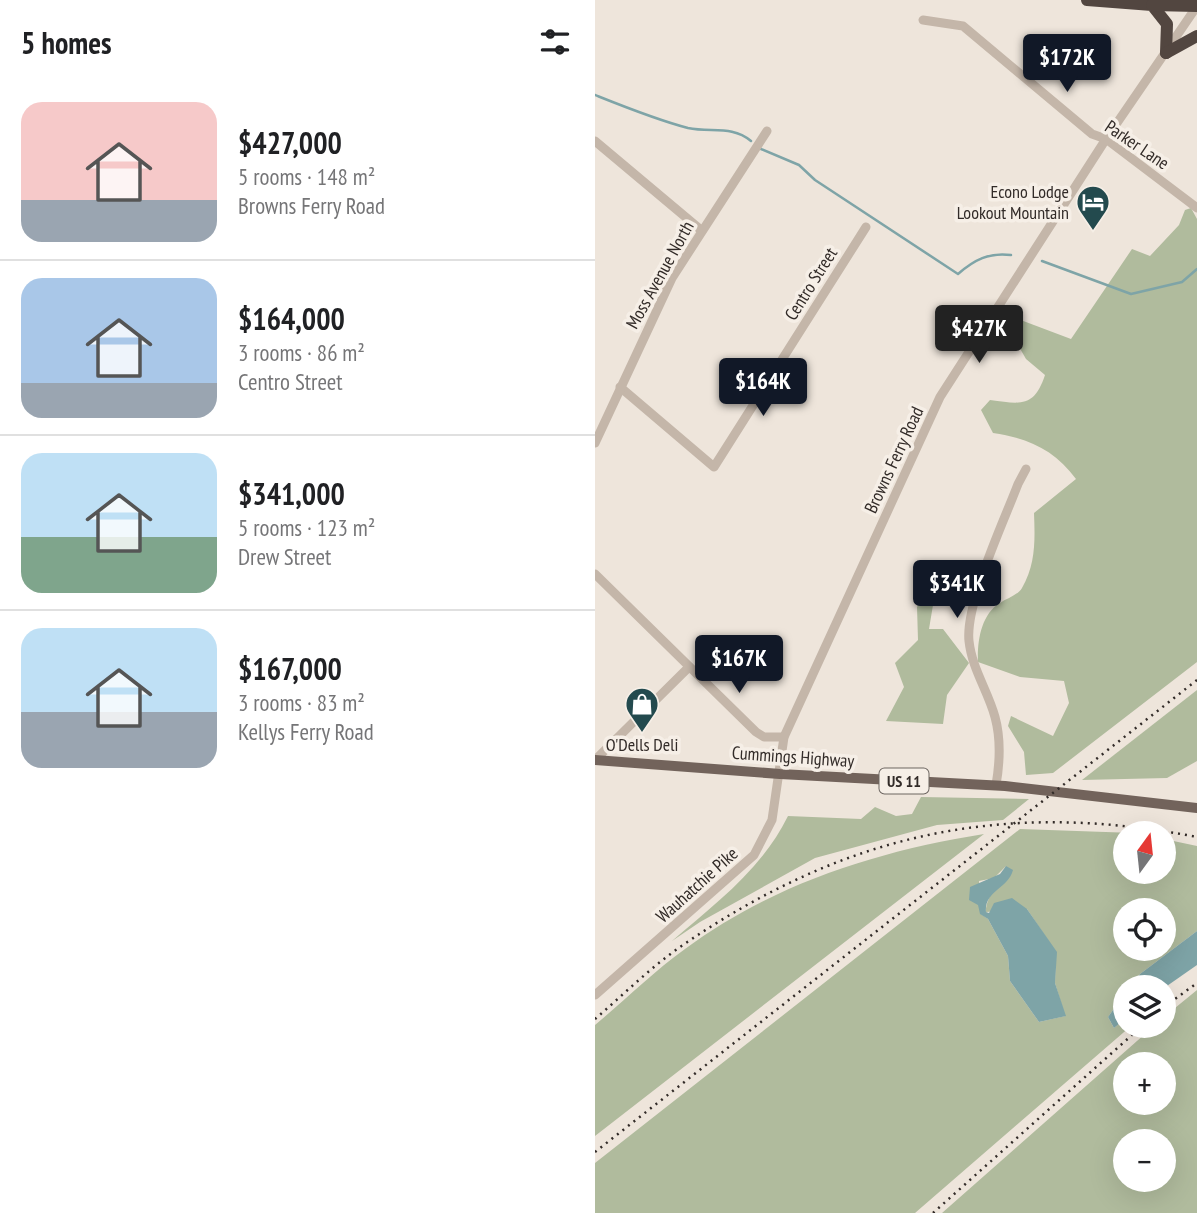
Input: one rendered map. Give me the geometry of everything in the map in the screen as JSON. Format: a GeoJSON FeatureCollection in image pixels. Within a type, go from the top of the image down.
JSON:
{"type":"FeatureCollection","features":[{"type":"Feature","properties":{"kind":"highway"},"geometry":{"type":"LineString","coordinates":[[1087,0],[1197,6]]}},
{"type":"Feature","properties":{"kind":"highway"},"geometry":{"type":"LineString","coordinates":[[1151,5],[1167,24],[1166,53]]}},
{"type":"Feature","properties":{"kind":"highway"},"geometry":{"type":"LineString","coordinates":[[1166,53],[1197,36]]}},
{"type":"Feature","properties":{"kind":"main road","name":"Cummings Highway"},"geometry":{"type":"LineString","coordinates":[[595,760],[781,774],[996,785],[1197,808]]}},
{"type":"Feature","properties":{"kind":"street","name":"Browns Ferry Road"},"geometry":{"type":"LineString","coordinates":[[781,774],[785,737],[940,397],[1106,139],[1197,6]]}},
{"type":"Feature","properties":{"kind":"street","name":"Parker Lane"},"geometry":{"type":"LineString","coordinates":[[923,20],[963,26],[1092,134],[1106,139],[1197,208]]}},
{"type":"Feature","properties":{"kind":"street","name":"Moss Avenue North"},"geometry":{"type":"LineString","coordinates":[[595,443],[672,278],[767,131]]}},
{"type":"Feature","properties":{"kind":"street"},"geometry":{"type":"LineString","coordinates":[[595,141],[701,230]]}},
{"type":"Feature","properties":{"kind":"street","name":"Centro Street"},"geometry":{"type":"LineString","coordinates":[[620,387],[715,467],[866,227]]}},
{"type":"Feature","properties":{"kind":"street"},"geometry":{"type":"LineString","coordinates":[[996,785],[999,738],[994,715],[980,684],[968,639],[979,588],[1026,469]]}},
{"type":"Feature","properties":{"kind":"street"},"geometry":{"type":"LineString","coordinates":[[595,574],[756,732],[764,737],[785,737]]}},
{"type":"Feature","properties":{"kind":"street"},"geometry":{"type":"LineString","coordinates":[[595,760],[689,667]]}},
{"type":"Feature","properties":{"kind":"street","name":"Wauhatchie Pike"},"geometry":{"type":"LineString","coordinates":[[595,995],[754,855],[772,820],[781,774]]}},
{"type":"Feature","properties":{"kind":"green space"},"geometry":{"type":"Polygon","coordinates":[[[1191,208],[1197,219],[1197,662],[1053,773],[1026,775],[1024,752],[1008,726],[1011,716],[1053,736],[1069,703],[1064,681],[1020,677],[978,662],[978,646],[988,614],[1015,595],[1027,579],[1034,551],[1034,513],[1076,479],[1059,460],[1040,447],[1018,438],[993,433],[981,410],[990,400],[1018,403],[1031,398],[1041,386],[1045,375],[1026,359],[1006,324],[1010,316],[1071,339],[1132,249],[1150,256],[1179,225],[1185,210],[1191,208]]]}},
{"type":"Feature","properties":{"kind":"green space"},"geometry":{"type":"Polygon","coordinates":[[[927,591],[935,593],[929,629],[943,629],[969,663],[947,695],[943,724],[886,721],[904,687],[895,663],[918,640],[917,607],[927,591]]]}},
{"type":"Feature","properties":{"kind":"green space"},"geometry":{"type":"Polygon","coordinates":[[[1197,690],[1197,761],[1167,778],[1082,780],[1197,690]]]}},
{"type":"Feature","properties":{"kind":"green space"},"geometry":{"type":"Polygon","coordinates":[[[921,797],[1029,799],[1003,820],[937,825],[815,858],[700,922],[672,941],[751,869],[765,853],[788,816],[861,819],[875,807],[896,816],[912,814],[921,797]]]}},
{"type":"Feature","properties":{"kind":"green space"},"geometry":{"type":"Polygon","coordinates":[[[1020,829],[1113,832],[1113,884],[1176,884],[1176,842],[1197,846],[1197,931],[1176,947],[1176,898],[1113,898],[1113,961],[1157,961],[1139,975],[1113,975],[1113,1010],[1108,1017],[1113,1026],[1113,1038],[1117,1038],[915,1213],[595,1213],[595,1163],[1020,829]],[[1006,866],[994,878],[979,881],[981,914],[988,919],[1008,956],[1010,981],[1039,1022],[1065,1016],[1055,983],[1056,952],[1027,909],[986,912],[990,895],[1006,866]]]}},
{"type":"Feature","properties":{"kind":"green space"},"geometry":{"type":"Polygon","coordinates":[[[984,834],[595,1136],[595,1025],[673,958],[754,906],[827,874],[905,850],[984,834]]]}},
{"type":"Feature","properties":{"kind":"green space"},"geometry":{"type":"Polygon","coordinates":[[[1197,990],[1197,1213],[942,1213],[1113,1062],[1113,1115],[1176,1115],[1176,1052],[1125,1052],[1140,1038],[1176,1038],[1176,1007],[1197,990]]]}},
{"type":"Feature","properties":{"kind":"water"},"geometry":{"type":"Polygon","coordinates":[[[1006,866],[1013,870],[1006,882],[992,894],[986,905],[986,912],[989,913],[994,903],[1012,898],[1027,909],[1057,952],[1055,983],[1066,1016],[1039,1022],[1010,981],[1008,956],[988,919],[980,914],[978,905],[969,900],[970,887],[1000,874],[1006,866]]]}},
{"type":"Feature","properties":{"kind":"water"},"geometry":{"type":"Polygon","coordinates":[[[1197,931],[1197,965],[1176,980],[1176,975],[1139,975],[1157,961],[1176,961],[1176,947],[1197,931]]]}},
{"type":"Feature","properties":{"kind":"water"},"geometry":{"type":"Polygon","coordinates":[[[1113,1010],[1113,1026],[1108,1017],[1113,1010]]]}},
{"type":"Feature","properties":{"kind":"waterway"},"geometry":{"type":"LineString","coordinates":[[595,95],[676,125],[729,131],[751,141]]}},
{"type":"Feature","properties":{"kind":"waterway"},"geometry":{"type":"LineString","coordinates":[[761,149],[799,165],[815,180],[958,274],[982,258],[1011,255]]}},
{"type":"Feature","properties":{"kind":"waterway"},"geometry":{"type":"LineString","coordinates":[[1042,261],[1131,294],[1182,282],[1197,269]]}},
{"type":"Feature","properties":{"kind":"railway"},"geometry":{"type":"LineString","coordinates":[[595,1152],[1197,680]]}},
{"type":"Feature","properties":{"kind":"railway"},"geometry":{"type":"LineString","coordinates":[[595,1019],[669,955],[741,908],[802,877],[864,853],[927,835],[991,825],[1057,822],[1125,826],[1197,837]]}},
{"type":"Feature","properties":{"kind":"railway"},"geometry":{"type":"LineString","coordinates":[[1176,998],[1197,983]]}},
{"type":"Feature","properties":{"kind":"railway"},"geometry":{"type":"LineString","coordinates":[[933,1213],[1129,1038]]}},
{"type":"Feature","properties":{"kind":"place","name":"Econo Lodge Lookout Mountain"},"geometry":{"type":"Point","coordinates":[1093,232]}},
{"type":"Feature","properties":{"kind":"place","name":"O'Dells Deli"},"geometry":{"type":"Point","coordinates":[642,734]}}]}
